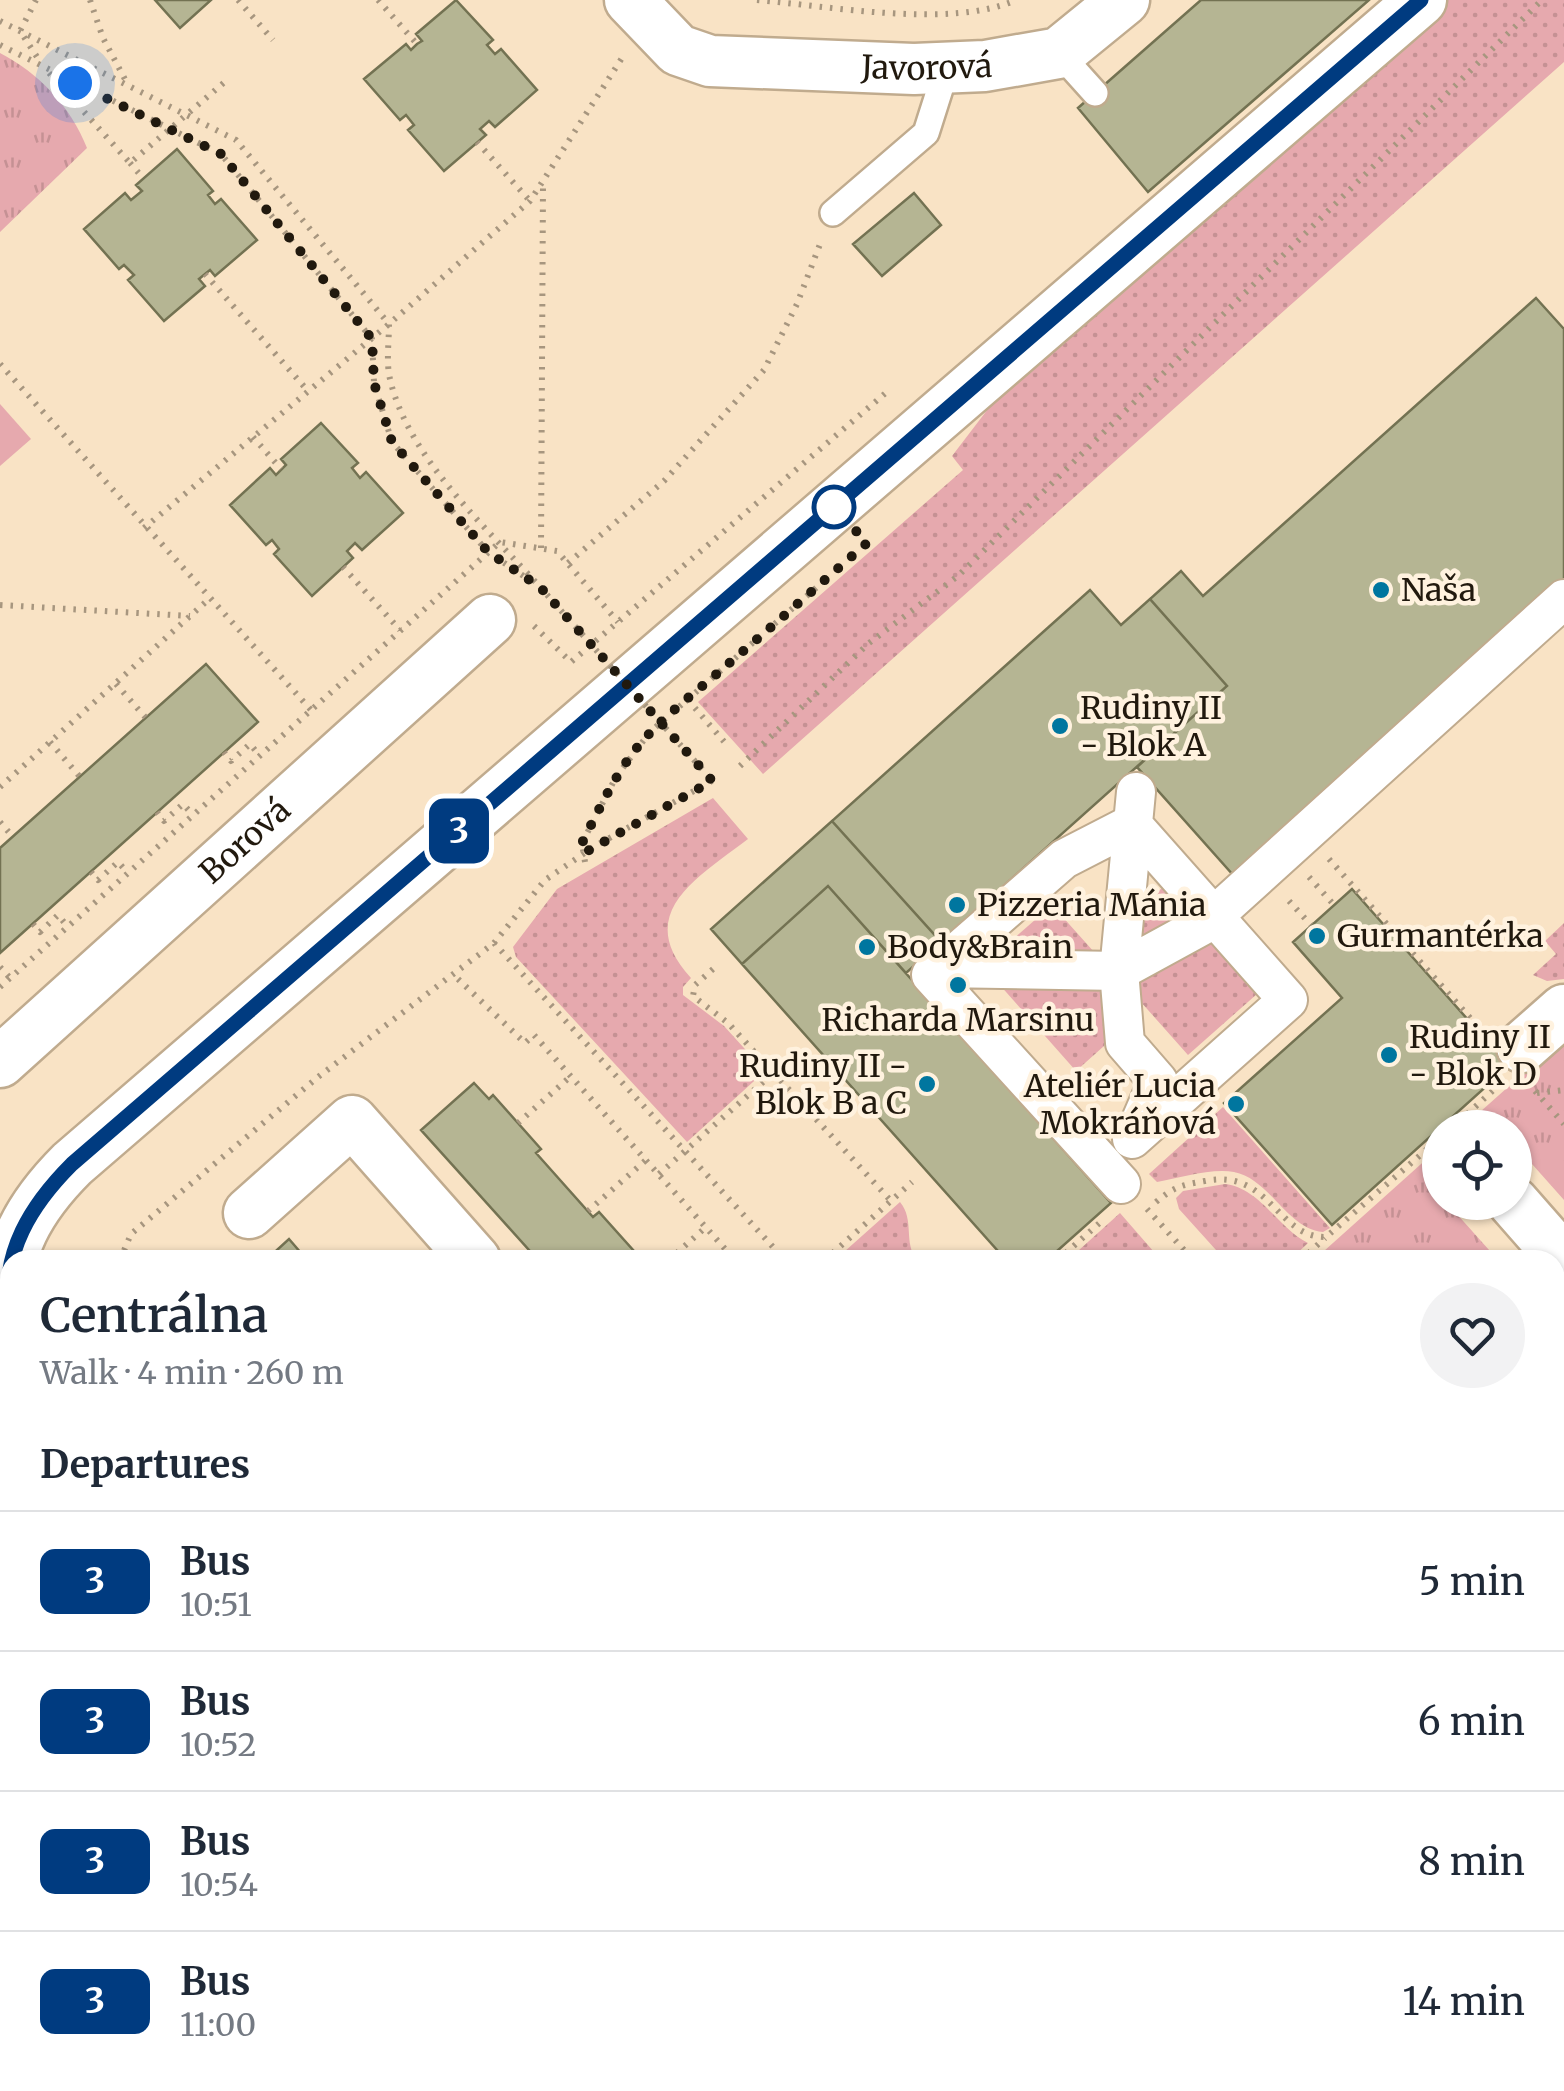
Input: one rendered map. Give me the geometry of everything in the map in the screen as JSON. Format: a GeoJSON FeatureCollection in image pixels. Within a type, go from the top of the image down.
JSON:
{"type":"FeatureCollection","features":[{"type":"Feature","properties":{"kind":"street","name":"Javorová"},"geometry":{"type":"LineString","coordinates":[[630,0],[678,50],[710,61],[946,70],[1058,53]]}},
{"type":"Feature","properties":{"kind":"street"},"geometry":{"type":"LineString","coordinates":[[1058,53],[1124,0]]}},
{"type":"Feature","properties":{"kind":"street"},"geometry":{"type":"LineString","coordinates":[[10,1250],[13,1236],[35,1201],[72,1164],[1420,0]]}},
{"type":"Feature","properties":{"kind":"street"},"geometry":{"type":"LineString","coordinates":[[939,968],[1119,971],[1205,924],[1564,600]]}},
{"type":"Feature","properties":{"kind":"street","name":"Borová"},"geometry":{"type":"LineString","coordinates":[[0,1062],[502,607]]}},
{"type":"Feature","properties":{"kind":"street"},"geometry":{"type":"LineString","coordinates":[[1132,1139],[1278,1031],[1288,1000],[1213,915],[1134,808]]}},
{"type":"Feature","properties":{"kind":"street"},"geometry":{"type":"LineString","coordinates":[[1134,808],[1064,859],[931,975],[1134,1196]]}},
{"type":"Feature","properties":{"kind":"street"},"geometry":{"type":"LineString","coordinates":[[1134,808],[1119,971],[1125,1043],[1158,1082],[1132,1139],[1134,1196]]}},
{"type":"Feature","properties":{"kind":"street"},"geometry":{"type":"LineString","coordinates":[[1525,1070],[1564,1010]]}},
{"type":"Feature","properties":{"kind":"street"},"geometry":{"type":"LineString","coordinates":[[248,1213],[352,1121],[467,1250]]}},
{"type":"Feature","properties":{"kind":"street"},"geometry":{"type":"LineString","coordinates":[[1529,1220],[1555,1250]]}},
{"type":"Feature","properties":{"kind":"lane"},"geometry":{"type":"LineString","coordinates":[[1058,53],[1094,93]]}},
{"type":"Feature","properties":{"kind":"lane"},"geometry":{"type":"LineString","coordinates":[[833,213],[926,133],[946,70]]}},
{"type":"Feature","properties":{"kind":"path"},"geometry":{"type":"LineString","coordinates":[[20,31],[36,0]]}},
{"type":"Feature","properties":{"kind":"path"},"geometry":{"type":"LineString","coordinates":[[90,0],[103,38],[129,86]]}},
{"type":"Feature","properties":{"kind":"path"},"geometry":{"type":"LineString","coordinates":[[238,0],[274,40]]}},
{"type":"Feature","properties":{"kind":"path"},"geometry":{"type":"LineString","coordinates":[[378,0],[417,44]]}},
{"type":"Feature","properties":{"kind":"path"},"geometry":{"type":"LineString","coordinates":[[758,0],[898,12],[963,13],[1016,0]]}},
{"type":"Feature","properties":{"kind":"path"},"geometry":{"type":"LineString","coordinates":[[897,0],[898,12]]}},
{"type":"Feature","properties":{"kind":"path"},"geometry":{"type":"LineString","coordinates":[[962,0],[963,13]]}},
{"type":"Feature","properties":{"kind":"path"},"geometry":{"type":"LineString","coordinates":[[740,766],[869,643],[958,576],[1542,0]]}},
{"type":"Feature","properties":{"kind":"path"},"geometry":{"type":"LineString","coordinates":[[0,21],[236,140],[389,324],[389,377],[409,431],[434,467],[713,781],[545,880],[494,944],[318,1076],[131,1234],[124,1250]]}},
{"type":"Feature","properties":{"kind":"path"},"geometry":{"type":"LineString","coordinates":[[20,31],[44,67],[143,178]]}},
{"type":"Feature","properties":{"kind":"path"},"geometry":{"type":"LineString","coordinates":[[0,45],[221,154],[372,339],[374,383],[392,442],[488,552],[540,587]]}},
{"type":"Feature","properties":{"kind":"path"},"geometry":{"type":"LineString","coordinates":[[144,528],[530,202],[626,52]]}},
{"type":"Feature","properties":{"kind":"path"},"geometry":{"type":"LineString","coordinates":[[130,163],[227,80]]}},
{"type":"Feature","properties":{"kind":"path"},"geometry":{"type":"LineString","coordinates":[[477,142],[530,202]]}},
{"type":"Feature","properties":{"kind":"path"},"geometry":{"type":"LineString","coordinates":[[541,548],[542,181]]}},
{"type":"Feature","properties":{"kind":"path"},"geometry":{"type":"LineString","coordinates":[[568,563],[664,482],[764,370],[797,304],[833,213]]}},
{"type":"Feature","properties":{"kind":"path"},"geometry":{"type":"LineString","coordinates":[[205,274],[308,391]]}},
{"type":"Feature","properties":{"kind":"path"},"geometry":{"type":"LineString","coordinates":[[0,364],[311,710]]}},
{"type":"Feature","properties":{"kind":"path"},"geometry":{"type":"LineString","coordinates":[[472,566],[502,607],[571,662],[888,391]]}},
{"type":"Feature","properties":{"kind":"path"},"geometry":{"type":"LineString","coordinates":[[253,438],[281,469]]}},
{"type":"Feature","properties":{"kind":"path"},"geometry":{"type":"LineString","coordinates":[[343,567],[400,630]]}},
{"type":"Feature","properties":{"kind":"path"},"geometry":{"type":"LineString","coordinates":[[584,858],[582,843],[616,777],[650,732],[837,569]]}},
{"type":"Feature","properties":{"kind":"path"},"geometry":{"type":"LineString","coordinates":[[580,577],[618,622]]}},
{"type":"Feature","properties":{"kind":"path"},"geometry":{"type":"LineString","coordinates":[[0,786],[210,600]]}},
{"type":"Feature","properties":{"kind":"path"},"geometry":{"type":"LineString","coordinates":[[0,605],[192,616]]}},
{"type":"Feature","properties":{"kind":"path"},"geometry":{"type":"LineString","coordinates":[[116,684],[146,718]]}},
{"type":"Feature","properties":{"kind":"path"},"geometry":{"type":"LineString","coordinates":[[688,700],[726,744]]}},
{"type":"Feature","properties":{"kind":"path"},"geometry":{"type":"LineString","coordinates":[[50,742],[80,777]]}},
{"type":"Feature","properties":{"kind":"path"},"geometry":{"type":"LineString","coordinates":[[224,752],[231,760],[250,744],[260,756]]}},
{"type":"Feature","properties":{"kind":"path"},"geometry":{"type":"LineString","coordinates":[[157,812],[164,820],[183,804],[193,816]]}},
{"type":"Feature","properties":{"kind":"path"},"geometry":{"type":"LineString","coordinates":[[0,822],[13,837]]}},
{"type":"Feature","properties":{"kind":"path"},"geometry":{"type":"LineString","coordinates":[[1305,832],[1396,936],[1525,1070],[1564,1124]]}},
{"type":"Feature","properties":{"kind":"path"},"geometry":{"type":"LineString","coordinates":[[91,872],[98,880],[118,862],[128,874]]}},
{"type":"Feature","properties":{"kind":"path"},"geometry":{"type":"LineString","coordinates":[[33,924],[40,932],[58,915],[68,927]]}},
{"type":"Feature","properties":{"kind":"path"},"geometry":{"type":"LineString","coordinates":[[494,944],[775,1250]]}},
{"type":"Feature","properties":{"kind":"path"},"geometry":{"type":"LineString","coordinates":[[0,967],[10,978]]}},
{"type":"Feature","properties":{"kind":"path"},"geometry":{"type":"LineString","coordinates":[[713,969],[694,985],[693,996],[728,1023],[890,1201]]}},
{"type":"Feature","properties":{"kind":"path"},"geometry":{"type":"LineString","coordinates":[[458,980],[525,1042],[534,1034],[727,1250]]}},
{"type":"Feature","properties":{"kind":"path"},"geometry":{"type":"LineString","coordinates":[[659,1174],[797,1052]]}},
{"type":"Feature","properties":{"kind":"path"},"geometry":{"type":"LineString","coordinates":[[1525,1070],[1564,1090]]}},
{"type":"Feature","properties":{"kind":"path"},"geometry":{"type":"LineString","coordinates":[[1475,1110],[1525,1070]]}},
{"type":"Feature","properties":{"kind":"path"},"geometry":{"type":"LineString","coordinates":[[518,1123],[571,1076]]}},
{"type":"Feature","properties":{"kind":"path"},"geometry":{"type":"LineString","coordinates":[[1312,1250],[1422,1154]]}},
{"type":"Feature","properties":{"kind":"path"},"geometry":{"type":"LineString","coordinates":[[588,1211],[646,1160]]}},
{"type":"Feature","properties":{"kind":"path"},"geometry":{"type":"LineString","coordinates":[[1069,1250],[1134,1196],[1222,1178],[1239,1180],[1255,1190],[1303,1232],[1326,1237]]}},
{"type":"Feature","properties":{"kind":"path"},"geometry":{"type":"LineString","coordinates":[[835,1250],[912,1182]]}},
{"type":"Feature","properties":{"kind":"path"},"geometry":{"type":"LineString","coordinates":[[1134,1196],[1184,1250]]}},
{"type":"Feature","properties":{"kind":"path"},"geometry":{"type":"LineString","coordinates":[[680,1250],[706,1227]]}},
{"type":"Feature","properties":{"kind":"green space"},"geometry":{"type":"Polygon","coordinates":[[[1444,0],[1564,0],[1564,62],[763,774],[698,702],[963,470],[952,456],[1017,371],[1444,0]]]}},
{"type":"Feature","properties":{"kind":"green space"},"geometry":{"type":"Polygon","coordinates":[[[0,53],[52,93],[87,148],[0,232],[0,53]]]}},
{"type":"Feature","properties":{"kind":"green space"},"geometry":{"type":"Polygon","coordinates":[[[0,404],[31,439],[0,466],[0,404]]]}},
{"type":"Feature","properties":{"kind":"green space"},"geometry":{"type":"Polygon","coordinates":[[[713,798],[748,839],[710,867],[679,898],[670,915],[668,934],[674,955],[691,978],[683,987],[683,995],[724,1026],[765,1071],[687,1142],[516,957],[513,947],[557,889],[713,798]]]}},
{"type":"Feature","properties":{"kind":"green space"},"geometry":{"type":"Polygon","coordinates":[[[1162,888],[1195,924],[1133,957],[1133,914],[1162,888]]]}},
{"type":"Feature","properties":{"kind":"green space"},"geometry":{"type":"Polygon","coordinates":[[[1052,905],[1103,962],[989,960],[1052,905]]]}},
{"type":"Feature","properties":{"kind":"green space"},"geometry":{"type":"Polygon","coordinates":[[[1564,923],[1564,979],[1547,981],[1533,975],[1556,954],[1545,941],[1564,923]]]}},
{"type":"Feature","properties":{"kind":"green space"},"geometry":{"type":"Polygon","coordinates":[[[1205,935],[1257,994],[1188,1055],[1132,992],[1132,975],[1205,935]]]}},
{"type":"Feature","properties":{"kind":"green space"},"geometry":{"type":"Polygon","coordinates":[[[991,975],[1107,978],[1104,1046],[1076,1071],[991,975]]]}},
{"type":"Feature","properties":{"kind":"green space"},"geometry":{"type":"Polygon","coordinates":[[[1564,1037],[1564,1200],[1532,1164],[1532,1110],[1482,1110],[1564,1037]]]}},
{"type":"Feature","properties":{"kind":"green space"},"geometry":{"type":"Polygon","coordinates":[[[1223,1107],[1330,1228],[1323,1232],[1310,1229],[1258,1184],[1234,1172],[1206,1172],[1157,1182],[1149,1174],[1223,1107]]]}},
{"type":"Feature","properties":{"kind":"green space"},"geometry":{"type":"Polygon","coordinates":[[[1422,1163],[1422,1220],[1462,1220],[1489,1250],[1325,1250],[1422,1163]]]}},
{"type":"Feature","properties":{"kind":"green space"},"geometry":{"type":"Polygon","coordinates":[[[1225,1184],[1237,1187],[1259,1200],[1308,1243],[1301,1250],[1216,1250],[1179,1209],[1176,1198],[1183,1191],[1225,1184]]]}},
{"type":"Feature","properties":{"kind":"green space"},"geometry":{"type":"Polygon","coordinates":[[[900,1202],[907,1216],[912,1250],[846,1250],[900,1202]]]}},
{"type":"Feature","properties":{"kind":"green space"},"geometry":{"type":"Polygon","coordinates":[[[1120,1213],[1152,1250],[1079,1250],[1120,1213]]]}},
{"type":"Feature","properties":{"kind":"building"},"geometry":{"type":"Polygon","coordinates":[[[155,0],[211,0],[180,28],[155,0]]]}},
{"type":"Feature","properties":{"kind":"building"},"geometry":{"type":"Polygon","coordinates":[[[456,0],[493,40],[487,45],[495,54],[501,49],[537,90],[495,127],[489,121],[480,129],[486,135],[444,171],[408,130],[414,125],[406,115],[400,120],[364,79],[406,44],[411,50],[422,41],[416,34],[456,0]]]}},
{"type":"Feature","properties":{"kind":"building"},"geometry":{"type":"Polygon","coordinates":[[[1201,0],[1369,0],[1148,192],[1078,108],[1201,0]]]}},
{"type":"Feature","properties":{"kind":"building"},"geometry":{"type":"Polygon","coordinates":[[[177,149],[213,191],[208,195],[215,204],[221,199],[257,240],[215,276],[210,270],[199,279],[205,286],[164,321],[128,280],[134,275],[124,265],[119,269],[84,229],[125,193],[131,200],[142,191],[136,185],[177,149]]]}},
{"type":"Feature","properties":{"kind":"building"},"geometry":{"type":"Polygon","coordinates":[[[914,193],[941,225],[882,276],[853,244],[914,193]]]}},
{"type":"Feature","properties":{"kind":"building","name":"Naša"},"geometry":{"type":"Polygon","coordinates":[[[1536,298],[1564,329],[1564,580],[1234,876],[1137,767],[1227,686],[1150,599],[1181,571],[1203,596],[1536,298]]]}},
{"type":"Feature","properties":{"kind":"building"},"geometry":{"type":"Polygon","coordinates":[[[321,423],[358,463],[352,468],[360,478],[366,472],[403,513],[362,550],[355,543],[347,551],[353,558],[312,596],[274,554],[279,549],[272,540],[266,545],[230,505],[270,468],[276,475],[286,465],[281,459],[321,423]]]}},
{"type":"Feature","properties":{"kind":"building","name":"Rudiny II - Blok A"},"geometry":{"type":"Polygon","coordinates":[[[1090,590],[1121,625],[1150,599],[1227,686],[941,942],[832,821],[1090,590]]]}},
{"type":"Feature","properties":{"kind":"building"},"geometry":{"type":"Polygon","coordinates":[[[206,664],[258,722],[0,953],[0,848],[206,664]]]}},
{"type":"Feature","properties":{"kind":"building"},"geometry":{"type":"Polygon","coordinates":[[[832,821],[941,942],[906,973],[828,886],[742,964],[711,929],[832,821]]]}},
{"type":"Feature","properties":{"kind":"building","name":"Rudiny II - Blok B a C"},"geometry":{"type":"Polygon","coordinates":[[[828,886],[1111,1203],[1058,1250],[997,1250],[742,964],[828,886]]]}},
{"type":"Feature","properties":{"kind":"building","name":"Rudiny II - Blok D"},"geometry":{"type":"Polygon","coordinates":[[[1352,889],[1509,1066],[1460,1110],[1422,1110],[1422,1144],[1332,1225],[1224,1103],[1342,998],[1293,942],[1352,889]]]}},
{"type":"Feature","properties":{"kind":"building"},"geometry":{"type":"Polygon","coordinates":[[[474,1083],[489,1099],[493,1095],[541,1149],[536,1153],[593,1217],[599,1212],[633,1250],[529,1250],[421,1130],[474,1083]]]}},
{"type":"Feature","properties":{"kind":"building"},"geometry":{"type":"Polygon","coordinates":[[[289,1239],[298,1250],[277,1250],[289,1239]]]}},
{"type":"Feature","properties":{"kind":"bus line","name":"3"},"geometry":{"type":"LineString","coordinates":[[9,1250],[35,1201],[72,1164],[1421,0]]}},
{"type":"Feature","properties":{"kind":"place","name":"Naša"},"geometry":{"type":"Point","coordinates":[1381,590]}},
{"type":"Feature","properties":{"kind":"place","name":"Rudiny II - Blok A"},"geometry":{"type":"Point","coordinates":[1060,726]}},
{"type":"Feature","properties":{"kind":"place","name":"Pizzeria Mánia"},"geometry":{"type":"Point","coordinates":[957,905]}},
{"type":"Feature","properties":{"kind":"place","name":"Gurmantérka"},"geometry":{"type":"Point","coordinates":[1317,936]}},
{"type":"Feature","properties":{"kind":"place","name":"Body&Brain"},"geometry":{"type":"Point","coordinates":[867,947]}},
{"type":"Feature","properties":{"kind":"place","name":"Richarda Marsinu"},"geometry":{"type":"Point","coordinates":[958,985]}},
{"type":"Feature","properties":{"kind":"place","name":"Rudiny II - Blok D"},"geometry":{"type":"Point","coordinates":[1389,1055]}},
{"type":"Feature","properties":{"kind":"place","name":"Rudiny II - Blok B a C"},"geometry":{"type":"Point","coordinates":[927,1084]}},
{"type":"Feature","properties":{"kind":"place","name":"Ateliér Lucia Mokráňová"},"geometry":{"type":"Point","coordinates":[1236,1104]}},
{"type":"Feature","properties":{"kind":"route"},"geometry":{"type":"LineString","coordinates":[[75,83],[221,154],[372,339],[374,383],[392,442],[488,552],[540,587],[613,668],[637,696],[661,723],[709,777],[712,781],[584,853],[582,843],[616,777],[650,732],[669,716],[748,648],[867,543],[834,507]]}}]}
